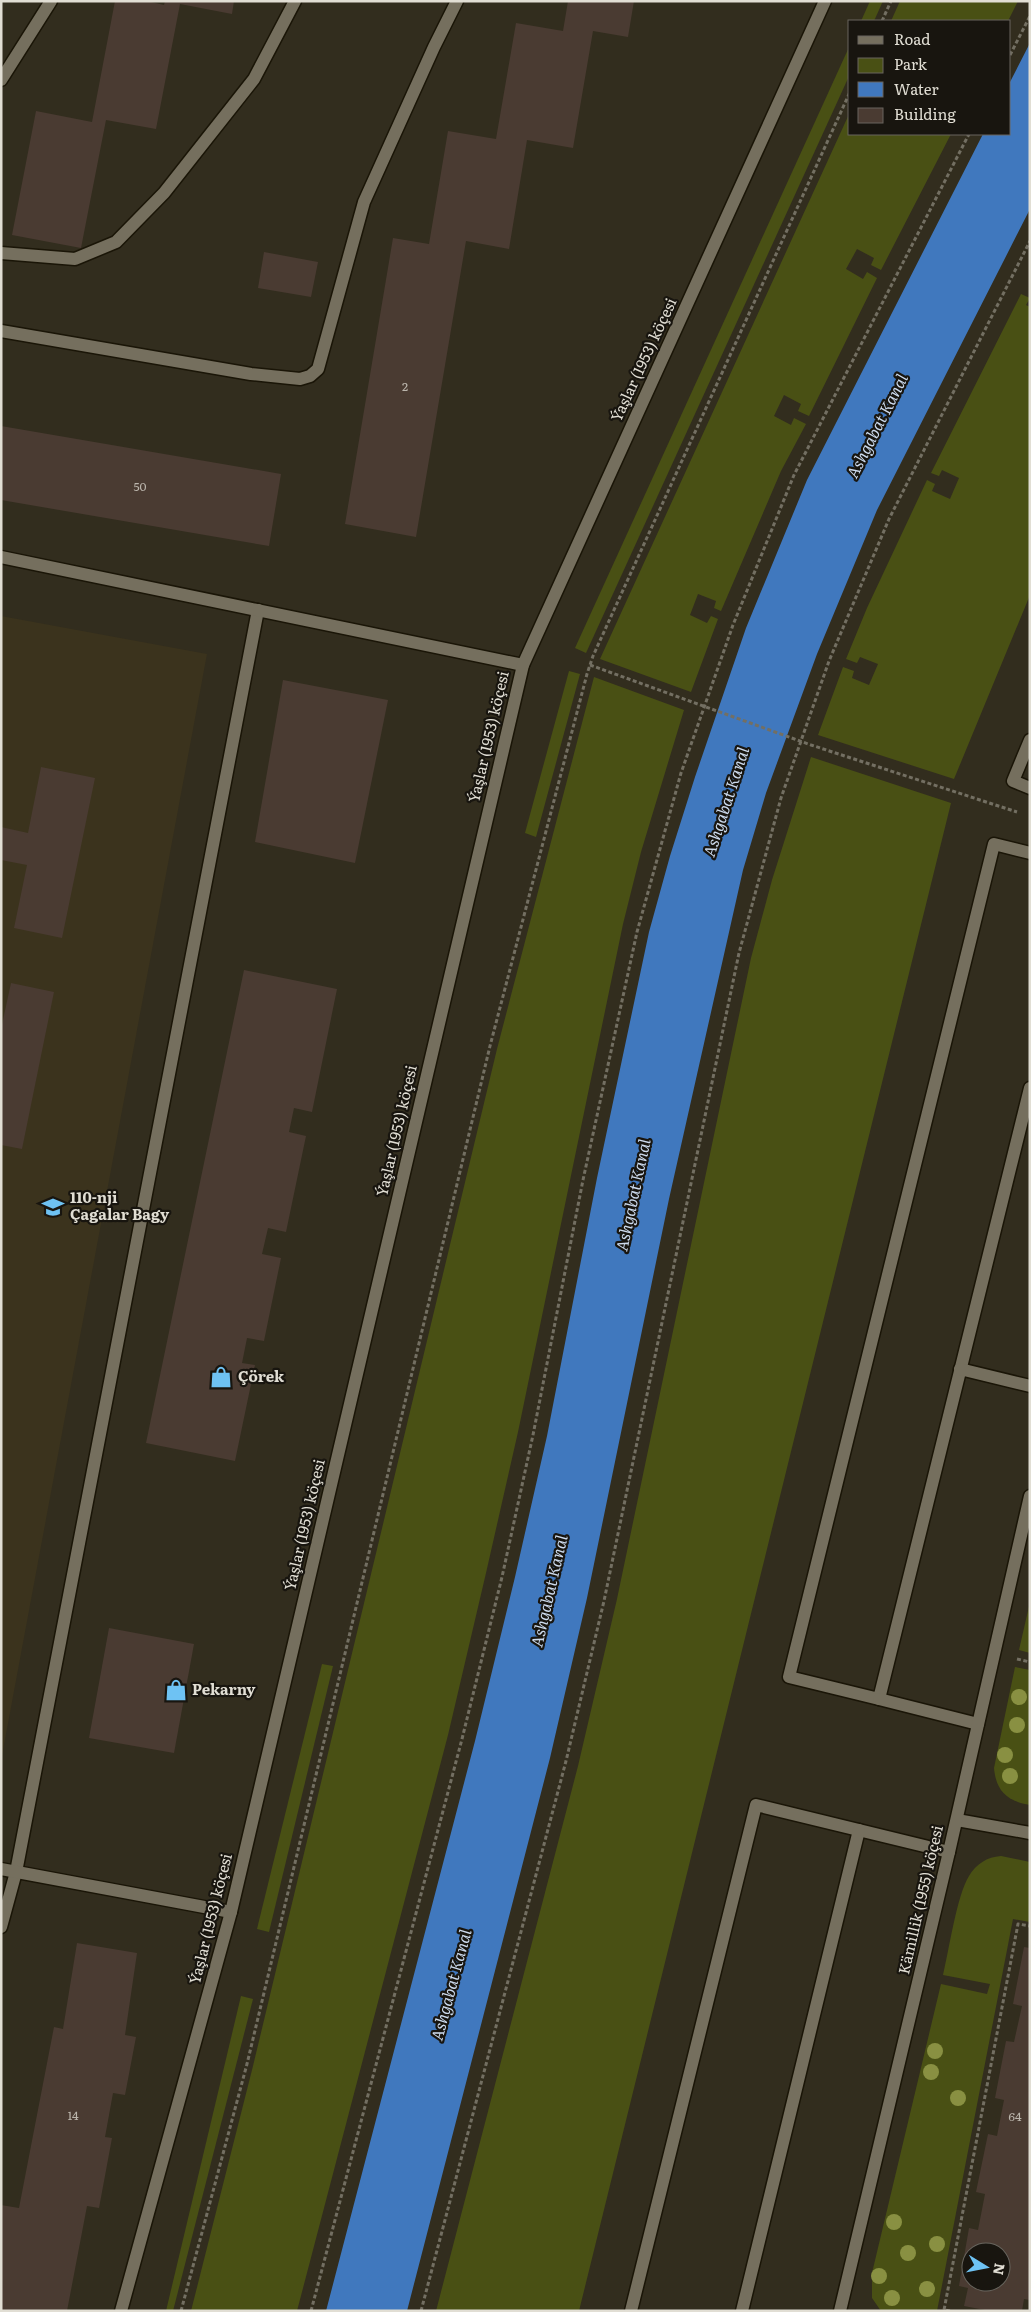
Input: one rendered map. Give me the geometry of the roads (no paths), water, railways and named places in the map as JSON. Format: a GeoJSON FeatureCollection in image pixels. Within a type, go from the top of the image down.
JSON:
{"type":"FeatureCollection","features":[{"type":"Feature","properties":{"kind":"street"},"geometry":{"type":"LineString","coordinates":[[1,80],[51,1]]}},
{"type":"Feature","properties":{"kind":"street"},"geometry":{"type":"LineString","coordinates":[[1,254],[75,259],[116,242],[164,193],[254,79],[295,1]]}},
{"type":"Feature","properties":{"kind":"street"},"geometry":{"type":"LineString","coordinates":[[1,331],[251,374],[300,379],[310,376],[318,369],[364,202],[434,47],[457,1]]}},
{"type":"Feature","properties":{"kind":"street","name":"Ýaşlar (1953) köçesi"},"geometry":{"type":"LineString","coordinates":[[122,2311],[231,1912],[523,665],[825,1]]}},
{"type":"Feature","properties":{"kind":"street"},"geometry":{"type":"LineString","coordinates":[[1,557],[523,665]]}},
{"type":"Feature","properties":{"kind":"street"},"geometry":{"type":"LineString","coordinates":[[1,1928],[16,1872],[258,610]]}},
{"type":"Feature","properties":{"kind":"street"},"geometry":{"type":"LineString","coordinates":[[1030,740],[1013,781],[1030,788]]}},
{"type":"Feature","properties":{"kind":"street"},"geometry":{"type":"LineString","coordinates":[[978,1724],[788,1677],[994,844],[1030,853]]}},
{"type":"Feature","properties":{"kind":"street"},"geometry":{"type":"LineString","coordinates":[[879,1699],[1030,1088]]}},
{"type":"Feature","properties":{"kind":"street"},"geometry":{"type":"LineString","coordinates":[[960,1369],[1030,1386]]}},
{"type":"Feature","properties":{"kind":"street","name":"Kämillik (1955) köçesi"},"geometry":{"type":"LineString","coordinates":[[840,2311],[957,1820],[1030,1496]]}},
{"type":"Feature","properties":{"kind":"street"},"geometry":{"type":"LineString","coordinates":[[631,2311],[756,1805],[949,1852]]}},
{"type":"Feature","properties":{"kind":"street"},"geometry":{"type":"LineString","coordinates":[[957,1820],[1030,1833]]}},
{"type":"Feature","properties":{"kind":"street"},"geometry":{"type":"LineString","coordinates":[[742,2311],[859,1830]]}},
{"type":"Feature","properties":{"kind":"street"},"geometry":{"type":"LineString","coordinates":[[1,1869],[231,1912]]}},
{"type":"Feature","properties":{"kind":"water","name":"Ashgabat Kanal"},"geometry":{"type":"Polygon","coordinates":[[[1030,43],[1030,209],[877,510],[817,654],[766,793],[743,870],[669,1199],[587,1598],[550,1758],[407,2311],[326,2311],[475,1741],[515,1577],[547,1436],[597,1178],[649,932],[670,856],[746,628],[807,480],[982,135],[1011,135],[1011,80],[1030,43]]]}},
{"type":"Feature","properties":{"kind":"place","name":"110-nji Çagalar Bagy"},"geometry":{"type":"Point","coordinates":[53,1207]}},
{"type":"Feature","properties":{"kind":"place","name":"Çörek"},"geometry":{"type":"Point","coordinates":[221,1377]}},
{"type":"Feature","properties":{"kind":"place","name":"Pekarny"},"geometry":{"type":"Point","coordinates":[176,1690]}}]}
